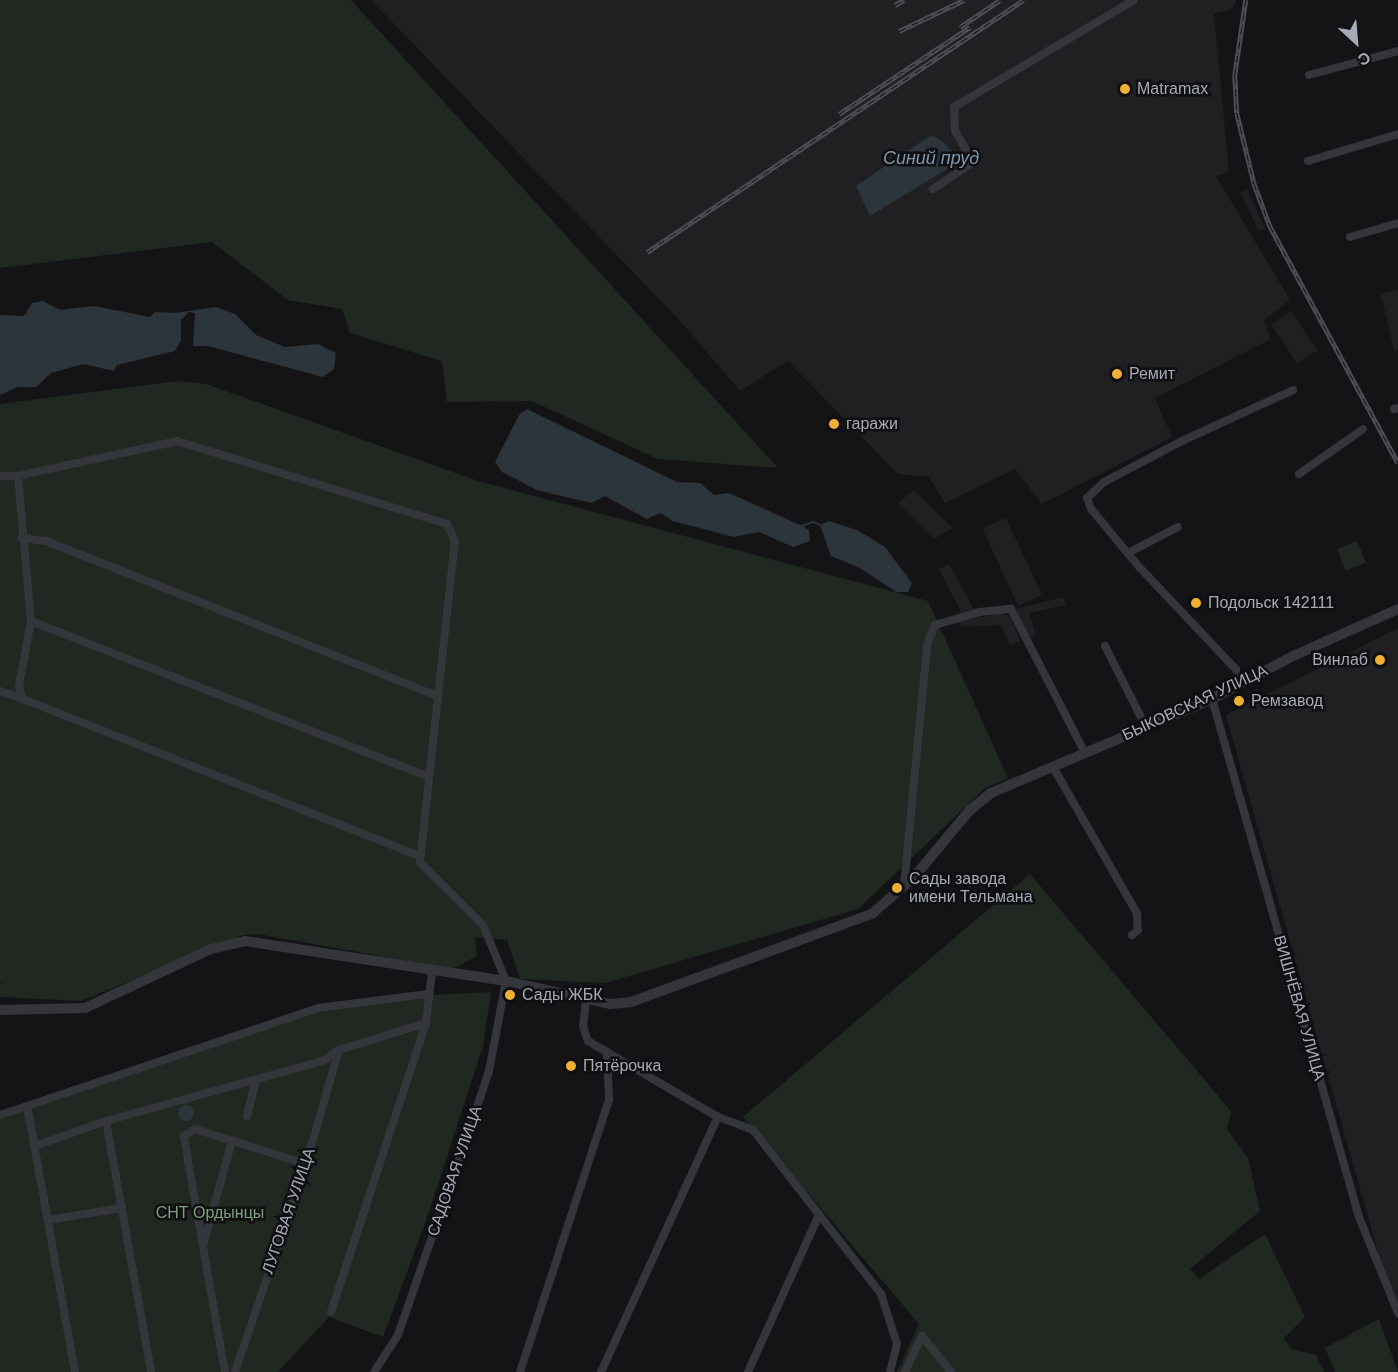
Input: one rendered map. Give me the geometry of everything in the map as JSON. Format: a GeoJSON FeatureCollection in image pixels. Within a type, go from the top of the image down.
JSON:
{"type":"FeatureCollection","features":[{"type":"Feature","properties":{"kind":"street"},"geometry":{"type":"LineString","coordinates":[[933,189],[969,165],[970,157],[955,131],[954,107],[1134,0]]}},
{"type":"Feature","properties":{"kind":"street"},"geometry":{"type":"LineString","coordinates":[[1309,75],[1398,51]]}},
{"type":"Feature","properties":{"kind":"street"},"geometry":{"type":"LineString","coordinates":[[1308,161],[1398,134]]}},
{"type":"Feature","properties":{"kind":"street"},"geometry":{"type":"LineString","coordinates":[[1350,237],[1398,224]]}},
{"type":"Feature","properties":{"kind":"street"},"geometry":{"type":"LineString","coordinates":[[1246,680],[1128,553],[1090,509],[1087,498],[1104,483],[1184,440],[1293,390]]}},
{"type":"Feature","properties":{"kind":"street"},"geometry":{"type":"LineString","coordinates":[[1299,474],[1323,453],[1352,440],[1363,429]]}},
{"type":"Feature","properties":{"kind":"street"},"geometry":{"type":"LineString","coordinates":[[0,476],[18,476],[178,441],[447,524],[455,541],[435,694],[420,862],[483,926],[506,981]]}},
{"type":"Feature","properties":{"kind":"street"},"geometry":{"type":"LineString","coordinates":[[18,476],[21,538],[31,621],[19,686],[23,699]]}},
{"type":"Feature","properties":{"kind":"street"},"geometry":{"type":"LineString","coordinates":[[1128,553],[1178,527]]}},
{"type":"Feature","properties":{"kind":"street"},"geometry":{"type":"LineString","coordinates":[[21,538],[46,541],[435,694]]}},
{"type":"Feature","properties":{"kind":"street"},"geometry":{"type":"LineString","coordinates":[[904,886],[927,645],[935,625],[980,612],[1011,609],[1085,753]]}},
{"type":"Feature","properties":{"kind":"street","name":"БЫКОВСКАЯ УЛИЦА"},"geometry":{"type":"LineString","coordinates":[[0,1010],[85,1008],[211,949],[245,941],[506,981],[610,1004],[649,996],[872,914],[904,886],[970,810],[991,793],[1212,699],[1246,680],[1398,609]]}},
{"type":"Feature","properties":{"kind":"street"},"geometry":{"type":"LineString","coordinates":[[31,621],[427,776]]}},
{"type":"Feature","properties":{"kind":"street"},"geometry":{"type":"LineString","coordinates":[[1105,646],[1146,727]]}},
{"type":"Feature","properties":{"kind":"street"},"geometry":{"type":"LineString","coordinates":[[0,691],[420,856]]}},
{"type":"Feature","properties":{"kind":"street","name":"ВИШНЁВАЯ УЛИЦА"},"geometry":{"type":"LineString","coordinates":[[1212,699],[1359,1217],[1398,1313]]}},
{"type":"Feature","properties":{"kind":"street"},"geometry":{"type":"LineString","coordinates":[[1053,767],[1137,913],[1138,930],[1132,935]]}},
{"type":"Feature","properties":{"kind":"street"},"geometry":{"type":"LineString","coordinates":[[331,1312],[426,1023],[432,971]]}},
{"type":"Feature","properties":{"kind":"street","name":"САДОВАЯ УЛИЦА"},"geometry":{"type":"LineString","coordinates":[[374,1372],[398,1335],[489,1071],[506,981]]}},
{"type":"Feature","properties":{"kind":"street"},"geometry":{"type":"LineString","coordinates":[[0,1115],[318,1008],[428,994]]}},
{"type":"Feature","properties":{"kind":"street"},"geometry":{"type":"LineString","coordinates":[[586,999],[584,1034],[607,1052],[718,1117],[753,1130],[881,1294],[897,1344],[890,1372]]}},
{"type":"Feature","properties":{"kind":"street"},"geometry":{"type":"LineString","coordinates":[[35,1146],[106,1121],[323,1061],[339,1050],[426,1023]]}},
{"type":"Feature","properties":{"kind":"street","name":"ЛУГОВАЯ УЛИЦА"},"geometry":{"type":"LineString","coordinates":[[235,1372],[306,1164],[339,1050]]}},
{"type":"Feature","properties":{"kind":"street"},"geometry":{"type":"LineString","coordinates":[[520,1372],[609,1099],[607,1052]]}},
{"type":"Feature","properties":{"kind":"street"},"geometry":{"type":"LineString","coordinates":[[247,1116],[256,1081]]}},
{"type":"Feature","properties":{"kind":"street"},"geometry":{"type":"LineString","coordinates":[[27,1106],[75,1372]]}},
{"type":"Feature","properties":{"kind":"street"},"geometry":{"type":"LineString","coordinates":[[602,1372],[718,1117]]}},
{"type":"Feature","properties":{"kind":"street"},"geometry":{"type":"LineString","coordinates":[[106,1121],[151,1372]]}},
{"type":"Feature","properties":{"kind":"street"},"geometry":{"type":"LineString","coordinates":[[225,1372],[184,1136],[195,1129],[306,1164]]}},
{"type":"Feature","properties":{"kind":"street"},"geometry":{"type":"LineString","coordinates":[[203,1246],[232,1141]]}},
{"type":"Feature","properties":{"kind":"street"},"geometry":{"type":"LineString","coordinates":[[48,1220],[122,1208]]}},
{"type":"Feature","properties":{"kind":"street"},"geometry":{"type":"LineString","coordinates":[[748,1372],[819,1215]]}},
{"type":"Feature","properties":{"kind":"street"},"geometry":{"type":"LineString","coordinates":[[905,1372],[922,1336],[951,1372]]}},
{"type":"Feature","properties":{"kind":"shaded area"},"geometry":{"type":"Polygon","coordinates":[[[371,0],[1236,0],[1233,9],[1214,14],[1229,172],[1216,176],[1290,300],[1264,320],[1271,339],[1155,398],[1172,437],[1042,504],[1015,469],[945,503],[929,477],[898,474],[788,361],[740,391],[682,323],[371,0]]]}},
{"type":"Feature","properties":{"kind":"shaded area"},"geometry":{"type":"Polygon","coordinates":[[[1247,189],[1265,228],[1259,231],[1241,192],[1247,189]]]}},
{"type":"Feature","properties":{"kind":"shaded area"},"geometry":{"type":"Polygon","coordinates":[[[1398,290],[1398,349],[1394,351],[1381,294],[1398,290]]]}},
{"type":"Feature","properties":{"kind":"shaded area"},"geometry":{"type":"Polygon","coordinates":[[[1291,311],[1317,350],[1297,363],[1271,324],[1291,311]]]}},
{"type":"Feature","properties":{"kind":"shaded area"},"geometry":{"type":"Polygon","coordinates":[[[914,490],[953,528],[934,539],[898,503],[914,490]]]}},
{"type":"Feature","properties":{"kind":"shaded area"},"geometry":{"type":"Polygon","coordinates":[[[1006,518],[1042,595],[1018,606],[982,529],[1006,518]]]}},
{"type":"Feature","properties":{"kind":"shaded area"},"geometry":{"type":"Polygon","coordinates":[[[949,564],[975,611],[962,614],[939,569],[949,564]]]}},
{"type":"Feature","properties":{"kind":"shaded area"},"geometry":{"type":"Polygon","coordinates":[[[1063,597],[1066,605],[1029,613],[1036,635],[1027,637],[1016,609],[1063,597]]]}},
{"type":"Feature","properties":{"kind":"shaded area"},"geometry":{"type":"Polygon","coordinates":[[[1004,613],[1011,618],[1021,641],[1010,645],[1001,625],[961,627],[959,621],[1004,613]]]}},
{"type":"Feature","properties":{"kind":"shaded area"},"geometry":{"type":"Polygon","coordinates":[[[1398,628],[1398,1304],[1379,1256],[1226,715],[1398,628]]]}},
{"type":"Feature","properties":{"kind":"green space"},"geometry":{"type":"Polygon","coordinates":[[[0,0],[351,0],[778,468],[658,459],[532,401],[447,402],[442,361],[350,333],[342,309],[288,300],[212,242],[0,268],[0,0]]]}},
{"type":"Feature","properties":{"kind":"green space"},"geometry":{"type":"Polygon","coordinates":[[[177,381],[206,384],[478,481],[928,601],[1008,778],[985,788],[858,909],[605,983],[520,979],[507,940],[475,937],[477,956],[452,969],[258,934],[243,935],[81,1001],[0,997],[0,984],[4,984],[0,983],[0,404],[177,381]]]}},
{"type":"Feature","properties":{"kind":"green space"},"geometry":{"type":"Polygon","coordinates":[[[1357,541],[1366,562],[1346,571],[1337,550],[1357,541]]]}},
{"type":"Feature","properties":{"kind":"green space"},"geometry":{"type":"Polygon","coordinates":[[[1030,874],[1231,1111],[1227,1129],[1248,1158],[1260,1211],[1190,1269],[1199,1279],[1265,1234],[1305,1317],[1284,1338],[1291,1349],[1316,1355],[1324,1372],[897,1372],[919,1324],[743,1117],[1030,874]]]}},
{"type":"Feature","properties":{"kind":"green space","name":"СНТ Ордынцы"},"geometry":{"type":"Polygon","coordinates":[[[491,992],[483,1046],[427,1218],[383,1337],[329,1317],[278,1372],[0,1372],[0,1119],[302,1015],[390,997],[491,992]]]}},
{"type":"Feature","properties":{"kind":"green space"},"geometry":{"type":"Polygon","coordinates":[[[1379,1319],[1398,1372],[1335,1372],[1325,1348],[1379,1319]]]}},
{"type":"Feature","properties":{"kind":"water","name":"Синий пруд"},"geometry":{"type":"Polygon","coordinates":[[[931,135],[941,140],[957,157],[952,166],[870,216],[856,186],[931,135]]]}},
{"type":"Feature","properties":{"kind":"water"},"geometry":{"type":"Polygon","coordinates":[[[43,301],[60,310],[94,306],[150,317],[155,312],[175,313],[216,307],[235,314],[256,335],[285,347],[318,344],[336,353],[334,369],[323,377],[208,346],[193,346],[195,313],[189,312],[181,320],[181,340],[175,351],[117,365],[114,371],[83,364],[51,373],[36,387],[18,387],[0,395],[0,315],[24,316],[32,303],[43,301]]]}},
{"type":"Feature","properties":{"kind":"water"},"geometry":{"type":"Polygon","coordinates":[[[527,409],[677,482],[700,483],[714,495],[729,493],[802,526],[809,530],[810,541],[793,547],[759,532],[734,537],[673,521],[660,513],[647,519],[605,496],[591,503],[537,490],[502,472],[495,462],[519,415],[527,409]]]}},
{"type":"Feature","properties":{"kind":"water"},"geometry":{"type":"Polygon","coordinates":[[[829,521],[857,530],[885,547],[912,583],[908,592],[896,592],[860,568],[831,556],[820,525],[829,521]]]}},
{"type":"Feature","properties":{"kind":"water"},"geometry":{"type":"Polygon","coordinates":[[[186,1105],[194,1113],[186,1121],[178,1113],[186,1105]]]}},
{"type":"Feature","properties":{"kind":"waterway"},"geometry":{"type":"LineString","coordinates":[[802,526],[813,522],[820,525]]}},
{"type":"Feature","properties":{"kind":"railway"},"geometry":{"type":"LineString","coordinates":[[895,5],[904,0]]}},
{"type":"Feature","properties":{"kind":"railway"},"geometry":{"type":"LineString","coordinates":[[899,31],[964,0]]}},
{"type":"Feature","properties":{"kind":"railway"},"geometry":{"type":"LineString","coordinates":[[960,27],[1000,0]]}},
{"type":"Feature","properties":{"kind":"railway"},"geometry":{"type":"LineString","coordinates":[[647,252],[1024,0]]}},
{"type":"Feature","properties":{"kind":"railway"},"geometry":{"type":"LineString","coordinates":[[1246,0],[1235,75],[1237,113],[1254,183],[1270,226],[1398,463]]}},
{"type":"Feature","properties":{"kind":"railway"},"geometry":{"type":"LineString","coordinates":[[839,114],[970,27]]}},
{"type":"Feature","properties":{"kind":"place","name":"Matramax"},"geometry":{"type":"Point","coordinates":[1125,89]}},
{"type":"Feature","properties":{"kind":"place","name":"Ремит"},"geometry":{"type":"Point","coordinates":[1117,374]}},
{"type":"Feature","properties":{"kind":"place","name":"гаражи"},"geometry":{"type":"Point","coordinates":[834,424]}},
{"type":"Feature","properties":{"kind":"place","name":"Подольск 142111"},"geometry":{"type":"Point","coordinates":[1196,603]}},
{"type":"Feature","properties":{"kind":"place","name":"Винлаб"},"geometry":{"type":"Point","coordinates":[1380,660]}},
{"type":"Feature","properties":{"kind":"place","name":"Ремзавод"},"geometry":{"type":"Point","coordinates":[1239,701]}},
{"type":"Feature","properties":{"kind":"place","name":"Сады завода имени Тельмана"},"geometry":{"type":"Point","coordinates":[897,888]}},
{"type":"Feature","properties":{"kind":"place","name":"Сады ЖБК"},"geometry":{"type":"Point","coordinates":[510,995]}},
{"type":"Feature","properties":{"kind":"place","name":"Пятёрочка"},"geometry":{"type":"Point","coordinates":[571,1066]}}]}
